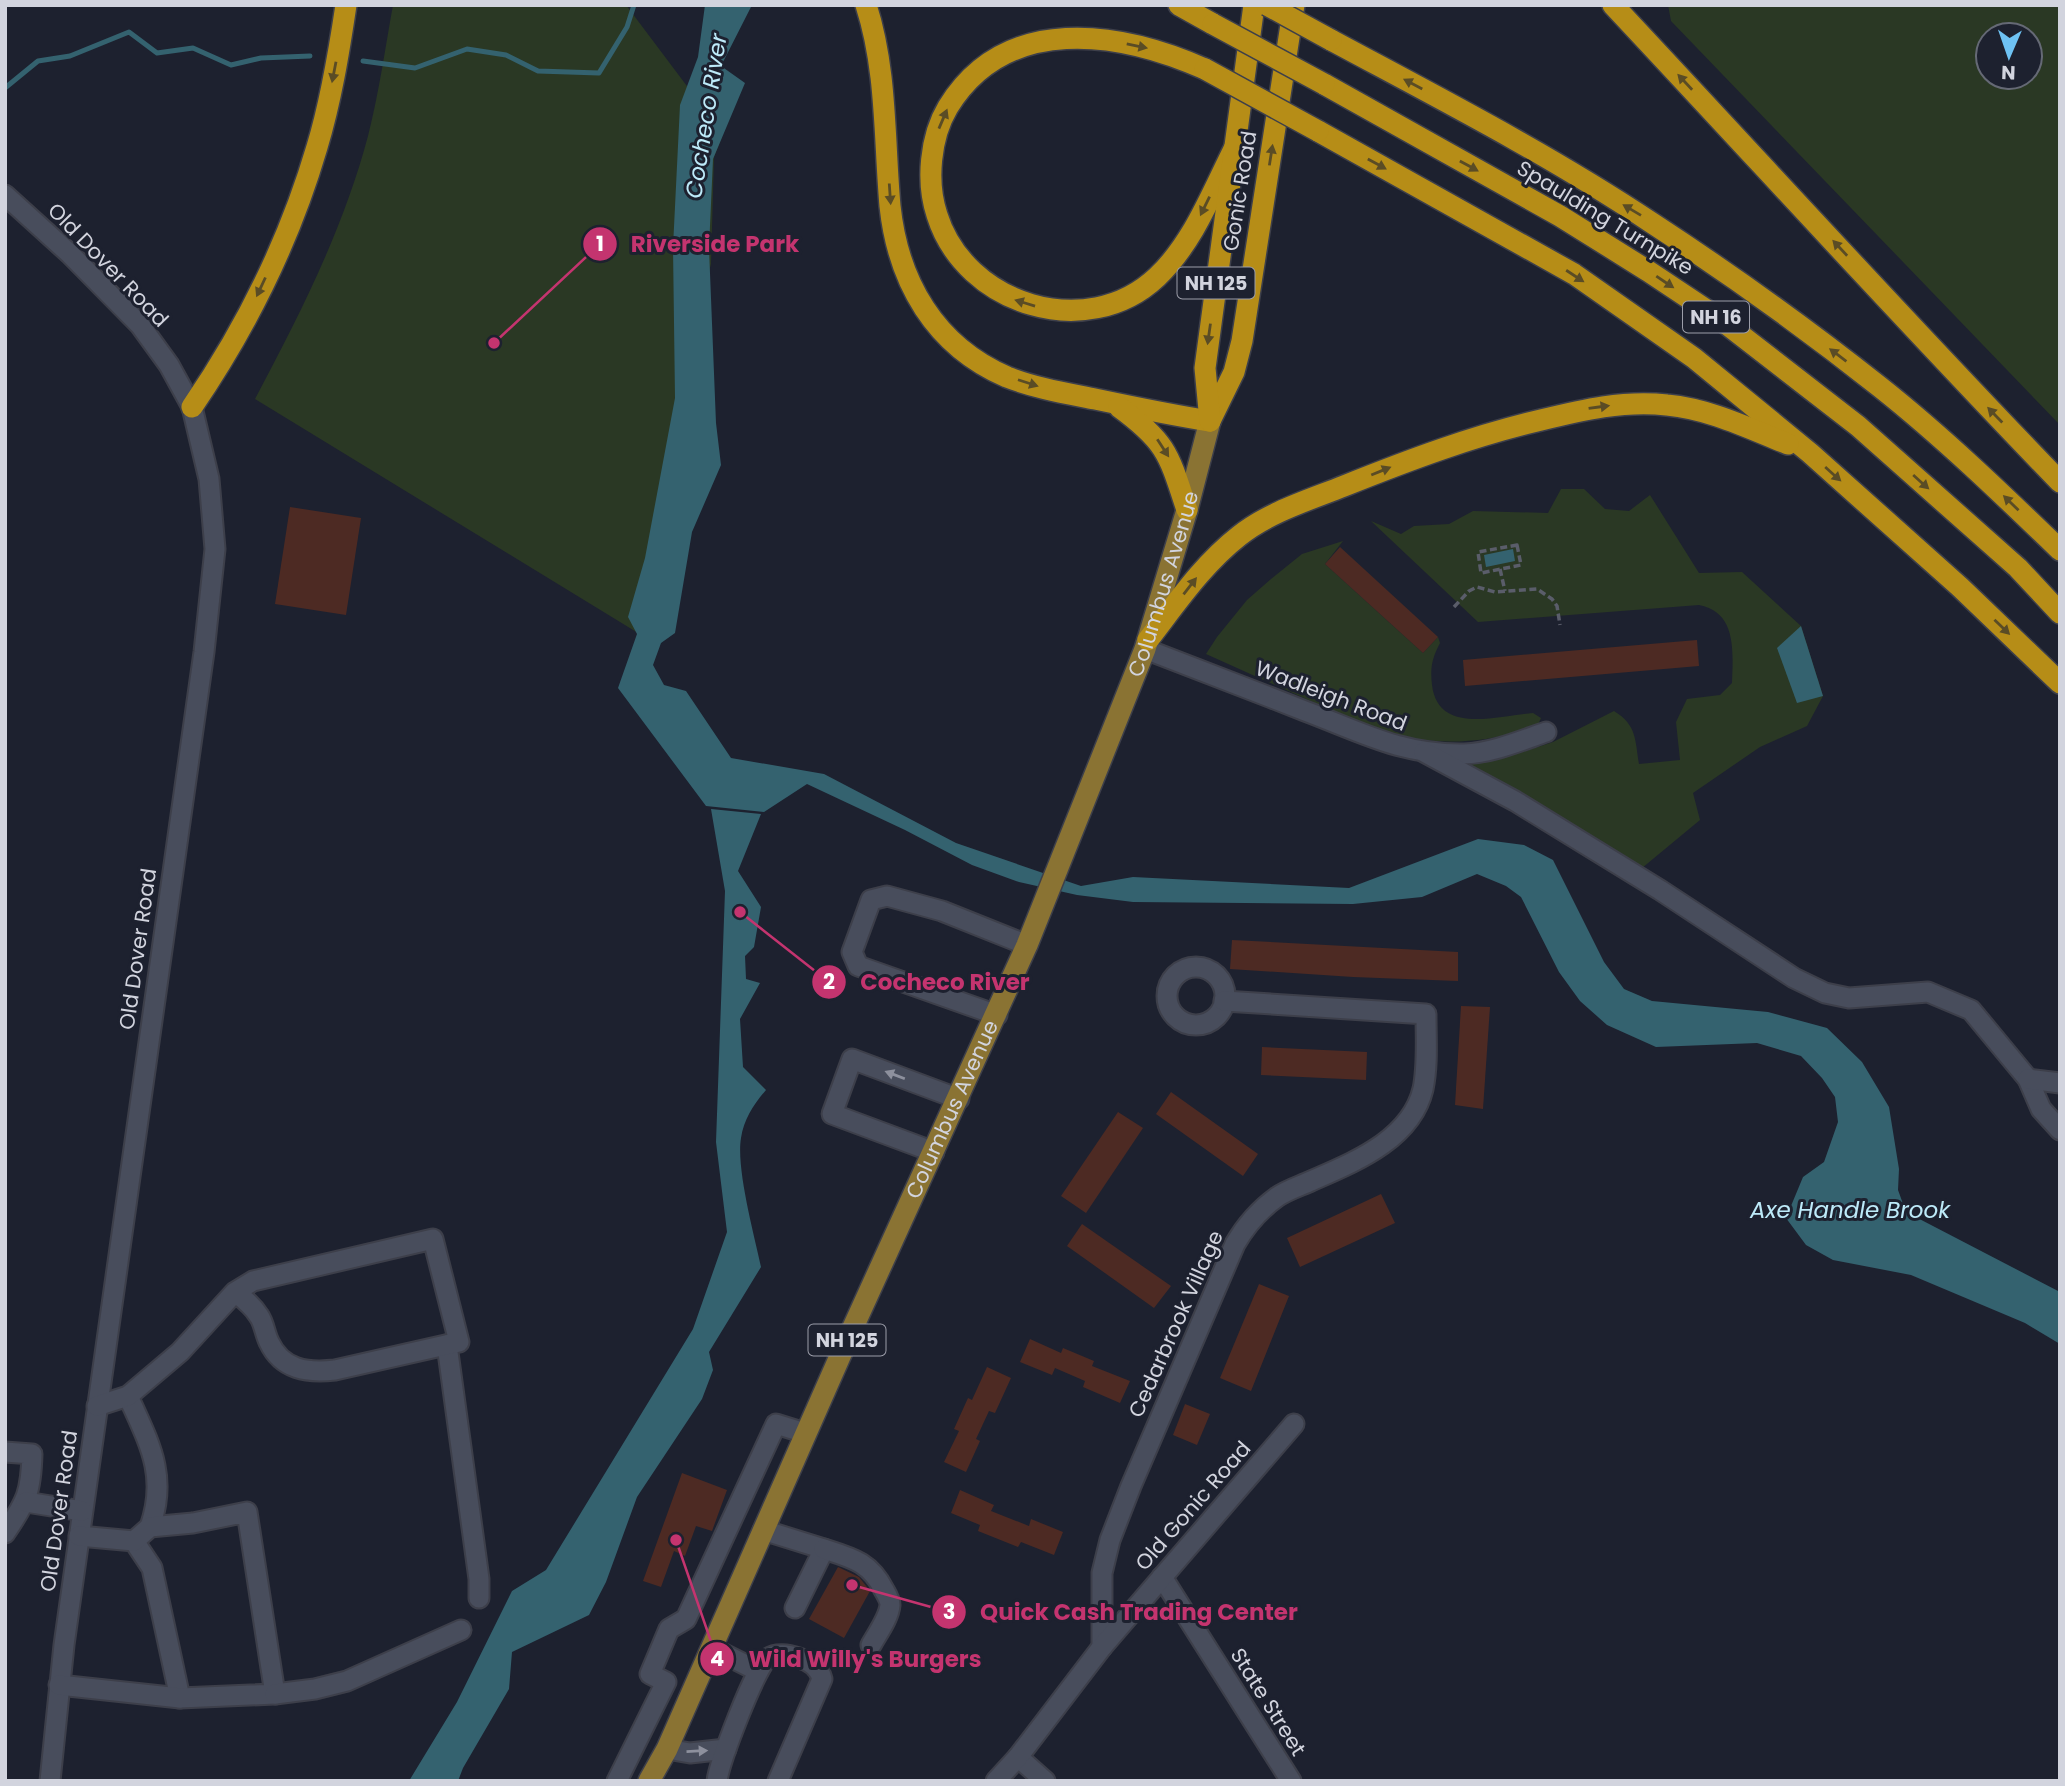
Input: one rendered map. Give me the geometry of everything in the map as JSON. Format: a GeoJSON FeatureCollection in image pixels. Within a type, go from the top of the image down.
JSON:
{"type":"FeatureCollection","features":[{"type":"Feature","properties":{"kind":"highway"},"geometry":{"type":"LineString","coordinates":[[192,407],[245,322],[296,210],[318,146],[346,5]]}},
{"type":"Feature","properties":{"kind":"highway"},"geometry":{"type":"LineString","coordinates":[[866,5],[883,91],[894,234],[900,261],[929,316],[951,340],[978,362],[1008,377],[1046,389],[1114,404],[1210,421]]}},
{"type":"Feature","properties":{"kind":"highway","name":"Spaulding Turnpike"},"geometry":{"type":"LineString","coordinates":[[1179,5],[1560,216],[1720,319],[1858,426],[2018,568],[2060,613]]}},
{"type":"Feature","properties":{"kind":"highway","name":"Gonic Road"},"geometry":{"type":"LineString","coordinates":[[1210,421],[1205,368],[1254,5]]}},
{"type":"Feature","properties":{"kind":"highway","name":"Spaulding Turnpike"},"geometry":{"type":"LineString","coordinates":[[1267,5],[1559,166],[1651,222],[1747,288],[1880,387],[1980,473],[2060,550]]}},
{"type":"Feature","properties":{"kind":"highway","name":"Gonic Road"},"geometry":{"type":"LineString","coordinates":[[1210,421],[1234,372],[1242,341],[1294,5]]}},
{"type":"Feature","properties":{"kind":"highway"},"geometry":{"type":"LineString","coordinates":[[1614,5],[1926,343],[2060,482]]}},
{"type":"Feature","properties":{"kind":"highway"},"geometry":{"type":"LineString","coordinates":[[1236,145],[1179,253],[1157,278],[1134,294],[1108,306],[1074,310],[1044,309],[1017,302],[995,290],[977,276],[947,239],[937,215],[932,191],[935,142],[942,118],[956,95],[991,60],[1016,48],[1047,40],[1111,40],[1175,56],[1205,69],[1574,274],[1694,358],[1810,453],[1960,587],[2060,683]]}},
{"type":"Feature","properties":{"kind":"highway"},"geometry":{"type":"LineString","coordinates":[[1147,645],[1207,565],[1241,535],[1270,517],[1415,458],[1513,426],[1626,403],[1666,404],[1719,415],[1810,453]]}},
{"type":"Feature","properties":{"kind":"highway"},"geometry":{"type":"LineString","coordinates":[[1114,404],[1148,428],[1165,449],[1187,510]]}},
{"type":"Feature","properties":{"kind":"main road","name":"Columbus Avenue"},"geometry":{"type":"LineString","coordinates":[[649,1781],[667,1749],[805,1433],[1027,946],[1147,645],[1210,421]]}},
{"type":"Feature","properties":{"kind":"street","name":"Old Dover Road"},"geometry":{"type":"LineString","coordinates":[[5,195],[140,325],[169,365],[192,407],[209,479],[215,549],[204,652],[82,1511],[59,1685],[50,1781]]}},
{"type":"Feature","properties":{"kind":"street","name":"Wadleigh Road"},"geometry":{"type":"LineString","coordinates":[[1147,645],[1362,736],[1396,746],[1424,752],[1466,754],[1506,747],[1546,732]]}},
{"type":"Feature","properties":{"kind":"street"},"geometry":{"type":"LineString","coordinates":[[1424,752],[1516,801],[1660,890],[1794,978],[1825,993],[1849,998],[1928,992],[1971,1010],[2028,1079],[2041,1109],[2060,1130]]}},
{"type":"Feature","properties":{"kind":"street"},"geometry":{"type":"LineString","coordinates":[[997,1015],[858,966],[852,952],[871,900],[887,896],[942,911],[1027,946]]}},
{"type":"Feature","properties":{"kind":"street","name":"Cedarbrook Village"},"geometry":{"type":"LineString","coordinates":[[1102,1647],[1102,1573],[1110,1540],[1130,1486],[1235,1244],[1260,1209],[1280,1195],[1353,1162],[1402,1128],[1415,1109],[1422,1090],[1426,1014],[1224,1001]]}},
{"type":"Feature","properties":{"kind":"street"},"geometry":{"type":"LineString","coordinates":[[934,1152],[832,1114],[852,1059],[958,1099]]}},
{"type":"Feature","properties":{"kind":"street"},"geometry":{"type":"LineString","coordinates":[[2028,1079],[2060,1083]]}},
{"type":"Feature","properties":{"kind":"street"},"geometry":{"type":"LineString","coordinates":[[97,1406],[128,1395],[180,1352],[235,1292],[253,1281],[433,1239],[459,1342],[335,1370],[299,1370],[275,1355],[261,1319],[235,1292]]}},
{"type":"Feature","properties":{"kind":"street"},"geometry":{"type":"LineString","coordinates":[[447,1345],[479,1579],[479,1598]]}},
{"type":"Feature","properties":{"kind":"street"},"geometry":{"type":"LineString","coordinates":[[79,1536],[134,1541],[150,1527],[157,1507],[157,1470],[151,1447],[128,1395]]}},
{"type":"Feature","properties":{"kind":"street"},"geometry":{"type":"LineString","coordinates":[[617,1781],[666,1682],[650,1674],[668,1629],[686,1619],[776,1424],[805,1433]]}},
{"type":"Feature","properties":{"kind":"street","name":"Old Gonic Road"},"geometry":{"type":"LineString","coordinates":[[996,1781],[1018,1757],[1102,1647],[1294,1424]]}},
{"type":"Feature","properties":{"kind":"street"},"geometry":{"type":"LineString","coordinates":[[5,1452],[32,1454],[32,1482],[26,1502],[5,1532]]}},
{"type":"Feature","properties":{"kind":"street"},"geometry":{"type":"LineString","coordinates":[[26,1502],[82,1511]]}},
{"type":"Feature","properties":{"kind":"street"},"geometry":{"type":"LineString","coordinates":[[150,1527],[192,1524],[247,1512],[275,1694]]}},
{"type":"Feature","properties":{"kind":"street"},"geometry":{"type":"LineString","coordinates":[[763,1530],[824,1549],[866,1566],[876,1575],[890,1604],[888,1614],[871,1644]]}},
{"type":"Feature","properties":{"kind":"street"},"geometry":{"type":"LineString","coordinates":[[134,1541],[152,1568],[180,1698]]}},
{"type":"Feature","properties":{"kind":"street"},"geometry":{"type":"LineString","coordinates":[[796,1608],[824,1549]]}},
{"type":"Feature","properties":{"kind":"street","name":"State Street"},"geometry":{"type":"LineString","coordinates":[[1162,1577],[1291,1781]]}},
{"type":"Feature","properties":{"kind":"street"},"geometry":{"type":"LineString","coordinates":[[59,1685],[180,1698],[275,1694],[315,1689],[347,1681],[461,1630]]}},
{"type":"Feature","properties":{"kind":"street"},"geometry":{"type":"LineString","coordinates":[[712,1648],[758,1671]]}},
{"type":"Feature","properties":{"kind":"street"},"geometry":{"type":"LineString","coordinates":[[717,1781],[726,1749],[758,1671],[767,1659],[780,1654],[802,1658],[814,1664],[822,1679],[778,1781]]}},
{"type":"Feature","properties":{"kind":"street"},"geometry":{"type":"LineString","coordinates":[[667,1749],[690,1753],[726,1749]]}},
{"type":"Feature","properties":{"kind":"street"},"geometry":{"type":"LineString","coordinates":[[1018,1757],[1045,1781]]}},
{"type":"Feature","properties":{"kind":"path"},"geometry":{"type":"LineString","coordinates":[[1517,545],[1521,565],[1500,569],[1481,573],[1478,552],[1517,545]]}},
{"type":"Feature","properties":{"kind":"path"},"geometry":{"type":"LineString","coordinates":[[1500,569],[1505,591]]}},
{"type":"Feature","properties":{"kind":"path"},"geometry":{"type":"LineString","coordinates":[[1454,607],[1469,591],[1478,587],[1495,592],[1528,588],[1546,593],[1557,606],[1560,625]]}},
{"type":"Feature","properties":{"kind":"green space"},"geometry":{"type":"Polygon","coordinates":[[[393,5],[626,5],[723,134],[714,157],[711,264],[656,644],[255,399],[304,303],[333,238],[358,171],[379,87],[393,5]]]}},
{"type":"Feature","properties":{"kind":"green space"},"geometry":{"type":"Polygon","coordinates":[[[1668,5],[2060,5],[2060,425],[1671,21],[1668,5]]]}},
{"type":"Feature","properties":{"kind":"green space"},"geometry":{"type":"Polygon","coordinates":[[[1561,489],[1584,489],[1605,509],[1629,511],[1650,495],[1699,573],[1742,572],[1801,626],[1823,696],[1807,726],[1760,747],[1693,793],[1700,820],[1636,873],[1462,762],[1516,754],[1553,742],[1614,711],[1622,716],[1631,728],[1639,764],[1680,760],[1676,722],[1687,699],[1720,695],[1732,683],[1730,635],[1720,616],[1699,605],[1478,622],[1371,521],[1401,534],[1414,526],[1449,524],[1473,511],[1548,513],[1561,489]]]}},
{"type":"Feature","properties":{"kind":"green space"},"geometry":{"type":"Polygon","coordinates":[[[1343,541],[1325,564],[1423,653],[1438,637],[1440,643],[1432,663],[1432,685],[1437,701],[1445,711],[1457,717],[1471,719],[1533,713],[1541,718],[1537,727],[1475,740],[1435,741],[1395,735],[1373,729],[1206,654],[1247,600],[1271,579],[1302,554],[1343,541]]]}},
{"type":"Feature","properties":{"kind":"water","name":"Axe Handle Brook"},"geometry":{"type":"Polygon","coordinates":[[[705,5],[752,5],[721,66],[745,83],[713,159],[709,248],[716,423],[721,465],[692,532],[675,633],[661,643],[653,665],[664,685],[686,691],[731,758],[824,774],[956,843],[1081,886],[1133,877],[1349,888],[1478,839],[1524,845],[1553,860],[1604,962],[1624,989],[1652,1001],[1768,1012],[1827,1028],[1862,1062],[1889,1107],[1899,1169],[1898,1190],[1906,1212],[2060,1292],[2060,1344],[2025,1323],[1911,1275],[1833,1260],[1806,1245],[1786,1218],[1803,1177],[1824,1162],[1838,1122],[1835,1097],[1822,1078],[1801,1056],[1757,1043],[1656,1047],[1607,1025],[1580,1001],[1559,972],[1521,897],[1506,886],[1477,874],[1422,897],[1353,904],[1133,902],[1077,895],[1019,882],[972,865],[807,784],[764,812],[706,806],[618,688],[637,634],[628,617],[645,558],[675,398],[673,247],[680,105],[698,57],[705,5]]]}},
{"type":"Feature","properties":{"kind":"water"},"geometry":{"type":"Polygon","coordinates":[[[1513,549],[1515,561],[1486,567],[1484,555],[1513,549]]]}},
{"type":"Feature","properties":{"kind":"water"},"geometry":{"type":"Polygon","coordinates":[[[1801,626],[1823,696],[1797,703],[1777,648],[1801,626]]]}},
{"type":"Feature","properties":{"kind":"water"},"geometry":{"type":"Polygon","coordinates":[[[711,809],[761,814],[738,871],[761,907],[754,947],[745,956],[746,979],[760,983],[740,1019],[743,1067],[766,1090],[747,1118],[742,1131],[740,1151],[746,1201],[761,1267],[709,1352],[713,1370],[702,1399],[637,1497],[606,1582],[589,1615],[512,1652],[509,1689],[458,1781],[409,1781],[457,1702],[512,1591],[546,1570],[693,1329],[727,1232],[716,1142],[725,891],[711,809]]]}},
{"type":"Feature","properties":{"kind":"building"},"geometry":{"type":"Polygon","coordinates":[[[290,507],[361,518],[346,615],[275,604],[290,507]]]}},
{"type":"Feature","properties":{"kind":"building"},"geometry":{"type":"Polygon","coordinates":[[[1340,547],[1438,637],[1423,653],[1325,564],[1340,547]]]}},
{"type":"Feature","properties":{"kind":"building"},"geometry":{"type":"Polygon","coordinates":[[[1697,640],[1699,666],[1465,686],[1463,660],[1697,640]]]}},
{"type":"Feature","properties":{"kind":"building"},"geometry":{"type":"Polygon","coordinates":[[[1232,940],[1458,952],[1458,981],[1230,969],[1232,940]]]}},
{"type":"Feature","properties":{"kind":"building"},"geometry":{"type":"Polygon","coordinates":[[[1461,1006],[1490,1007],[1483,1109],[1455,1105],[1461,1006]]]}},
{"type":"Feature","properties":{"kind":"building"},"geometry":{"type":"Polygon","coordinates":[[[1262,1047],[1367,1052],[1366,1080],[1261,1075],[1262,1047]]]}},
{"type":"Feature","properties":{"kind":"building"},"geometry":{"type":"Polygon","coordinates":[[[1171,1092],[1258,1154],[1243,1176],[1156,1114],[1171,1092]]]}},
{"type":"Feature","properties":{"kind":"building"},"geometry":{"type":"Polygon","coordinates":[[[1118,1112],[1143,1128],[1086,1213],[1061,1196],[1118,1112]]]}},
{"type":"Feature","properties":{"kind":"building"},"geometry":{"type":"Polygon","coordinates":[[[1381,1194],[1395,1223],[1300,1267],[1287,1238],[1381,1194]]]}},
{"type":"Feature","properties":{"kind":"building"},"geometry":{"type":"Polygon","coordinates":[[[1082,1224],[1171,1286],[1154,1308],[1067,1246],[1082,1224]]]}},
{"type":"Feature","properties":{"kind":"building"},"geometry":{"type":"Polygon","coordinates":[[[1259,1284],[1289,1296],[1251,1391],[1220,1378],[1259,1284]]]}},
{"type":"Feature","properties":{"kind":"building"},"geometry":{"type":"Polygon","coordinates":[[[1030,1339],[1061,1353],[1063,1348],[1094,1361],[1092,1366],[1130,1381],[1120,1403],[1083,1387],[1085,1381],[1055,1368],[1052,1375],[1020,1362],[1030,1339]]]}},
{"type":"Feature","properties":{"kind":"building"},"geometry":{"type":"Polygon","coordinates":[[[987,1367],[1011,1378],[995,1413],[989,1411],[976,1439],[980,1441],[966,1472],[944,1462],[959,1431],[954,1429],[968,1398],[972,1400],[987,1367]]]}},
{"type":"Feature","properties":{"kind":"building"},"geometry":{"type":"Polygon","coordinates":[[[1185,1404],[1210,1414],[1197,1445],[1173,1435],[1185,1404]]]}},
{"type":"Feature","properties":{"kind":"building"},"geometry":{"type":"Polygon","coordinates":[[[682,1473],[727,1490],[712,1531],[696,1526],[685,1556],[674,1551],[661,1587],[643,1581],[682,1473]]]}},
{"type":"Feature","properties":{"kind":"building"},"geometry":{"type":"Polygon","coordinates":[[[960,1490],[994,1505],[991,1511],[1029,1526],[1031,1519],[1063,1532],[1054,1555],[1021,1542],[1018,1547],[978,1531],[980,1525],[951,1513],[960,1490]]]}},
{"type":"Feature","properties":{"kind":"building"},"geometry":{"type":"Polygon","coordinates":[[[838,1567],[859,1577],[870,1591],[844,1638],[809,1619],[838,1567]]]}},
{"type":"Feature","properties":{"kind":"waterway"},"geometry":{"type":"LineString","coordinates":[[363,61],[415,68],[467,49],[506,55],[538,71],[599,73],[627,27],[634,5]]}},
{"type":"Feature","properties":{"kind":"waterway"},"geometry":{"type":"LineString","coordinates":[[5,88],[38,61],[70,56],[129,32],[157,53],[193,48],[231,65],[261,58],[310,56]]}},
{"type":"Feature","properties":{"kind":"place","name":"Riverside Park"},"geometry":{"type":"Point","coordinates":[494,343]}},
{"type":"Feature","properties":{"kind":"place","name":"Cocheco River"},"geometry":{"type":"Point","coordinates":[740,912]}},
{"type":"Feature","properties":{"kind":"place","name":"Wild Willy's Burgers"},"geometry":{"type":"Point","coordinates":[676,1540]}},
{"type":"Feature","properties":{"kind":"place","name":"Quick Cash Trading Center"},"geometry":{"type":"Point","coordinates":[852,1585]}}]}
